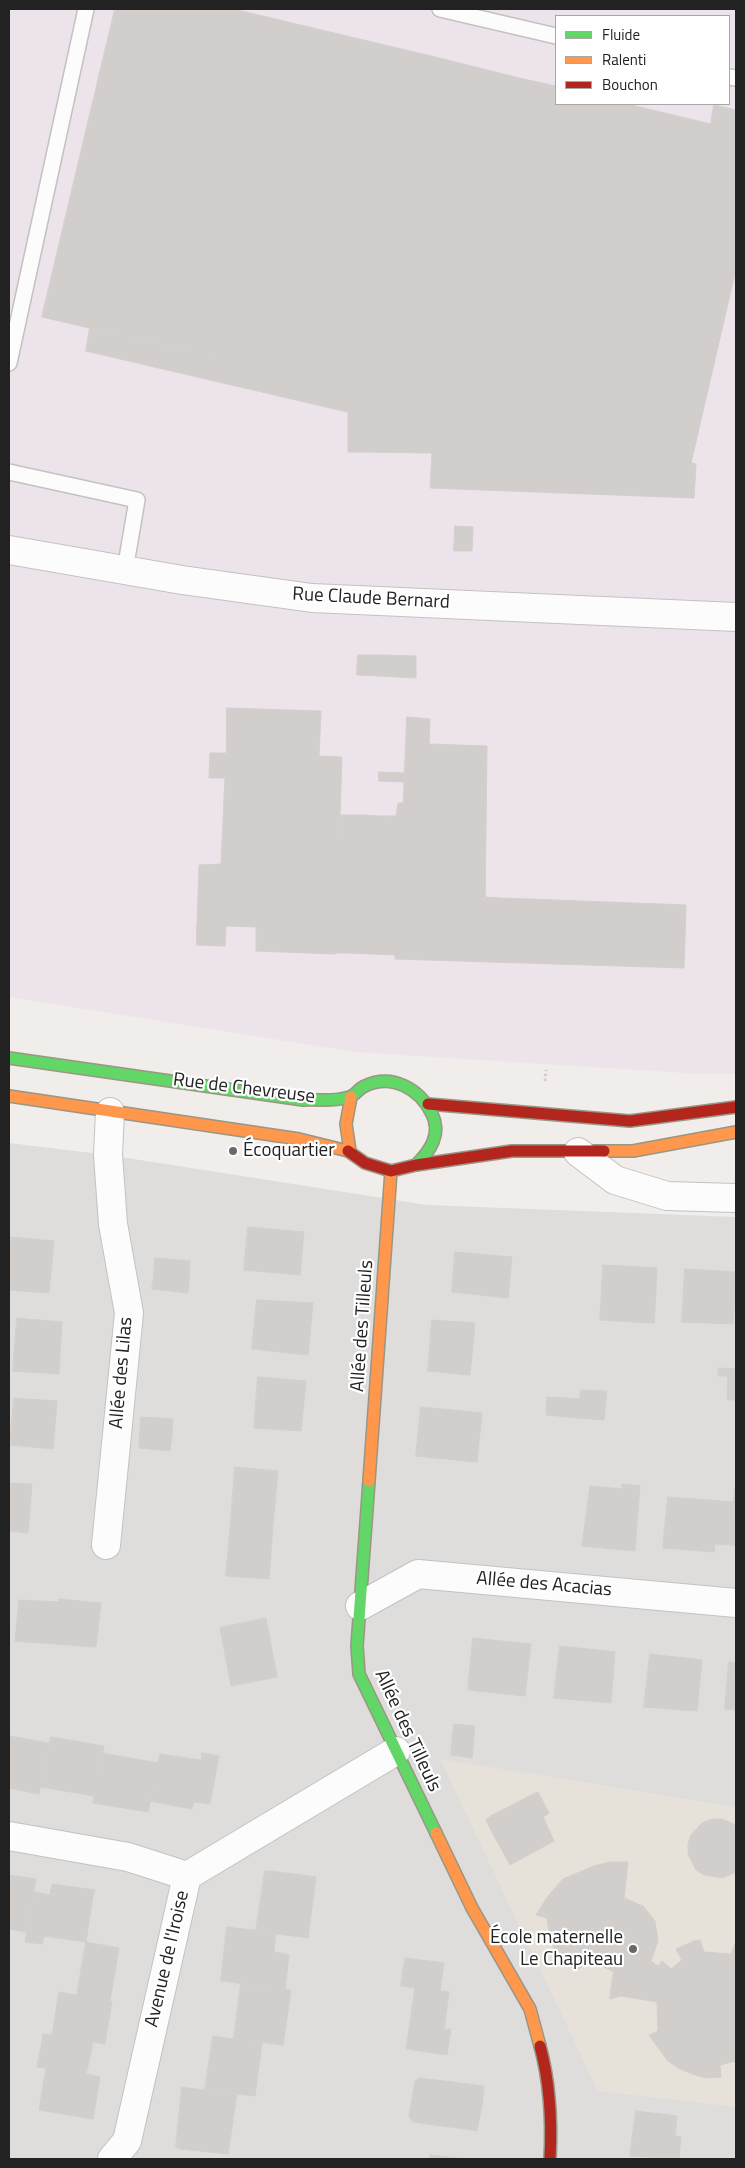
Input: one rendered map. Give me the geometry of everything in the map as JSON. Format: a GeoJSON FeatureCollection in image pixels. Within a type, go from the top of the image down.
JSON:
{"type":"FeatureCollection","features":[{"type":"Feature","properties":{"kind":"street","name":"Rue Claude Bernard"},"geometry":{"type":"LineString","coordinates":[[9,550],[125,570],[312,598],[736,617]]}},
{"type":"Feature","properties":{"kind":"street","name":"Rue de Chevreuse"},"geometry":{"type":"LineString","coordinates":[[9,1058],[303,1100],[351,1097],[363,1087],[381,1081],[400,1081],[418,1092],[428,1104]]}},
{"type":"Feature","properties":{"kind":"street"},"geometry":{"type":"LineString","coordinates":[[9,1096],[299,1139],[350,1151],[365,1163],[391,1171],[416,1165],[512,1151],[633,1151],[736,1132]]}},
{"type":"Feature","properties":{"kind":"street"},"geometry":{"type":"LineString","coordinates":[[350,1151],[344,1128],[346,1111],[351,1097]]}},
{"type":"Feature","properties":{"kind":"street"},"geometry":{"type":"LineString","coordinates":[[428,1104],[630,1121],[736,1107]]}},
{"type":"Feature","properties":{"kind":"street"},"geometry":{"type":"LineString","coordinates":[[416,1165],[430,1151],[436,1137],[436,1120],[428,1104]]}},
{"type":"Feature","properties":{"kind":"street","name":"Allée des Lilas"},"geometry":{"type":"LineString","coordinates":[[106,1545],[129,1313],[113,1224],[108,1155],[110,1112]]}},
{"type":"Feature","properties":{"kind":"street"},"geometry":{"type":"LineString","coordinates":[[578,1152],[615,1180],[667,1196],[736,1198]]}},
{"type":"Feature","properties":{"kind":"street","name":"Allée des Tilleuls"},"geometry":{"type":"LineString","coordinates":[[391,1171],[357,1646],[359,1674],[472,1908],[530,2009],[545,2065],[552,2126],[550,2159]]}},
{"type":"Feature","properties":{"kind":"street","name":"Allée des Acacias"},"geometry":{"type":"LineString","coordinates":[[360,1606],[418,1574],[736,1603]]}},
{"type":"Feature","properties":{"kind":"street","name":"Avenue de l'Iroise"},"geometry":{"type":"LineString","coordinates":[[112,2159],[127,2141],[187,1876],[396,1751]]}},
{"type":"Feature","properties":{"kind":"street"},"geometry":{"type":"LineString","coordinates":[[9,1836],[128,1857],[187,1876]]}},
{"type":"Feature","properties":{"kind":"lane"},"geometry":{"type":"LineString","coordinates":[[9,363],[86,9]]}},
{"type":"Feature","properties":{"kind":"lane"},"geometry":{"type":"LineString","coordinates":[[440,9],[555,36]]}},
{"type":"Feature","properties":{"kind":"lane"},"geometry":{"type":"LineString","coordinates":[[9,472],[137,500],[125,570]]}},
{"type":"Feature","properties":{"kind":"shaded area"},"geometry":{"type":"Polygon","coordinates":[[[9,9],[736,9],[736,1074],[701,1074],[355,1052],[9,997],[9,9]]]}},
{"type":"Feature","properties":{"kind":"shaded area"},"geometry":{"type":"Polygon","coordinates":[[[9,1143],[108,1155],[427,1205],[736,1217],[736,2159],[9,2159],[9,1143]]]}},
{"type":"Feature","properties":{"kind":"shaded area","name":"École maternelle Le Chapiteau"},"geometry":{"type":"Polygon","coordinates":[[[440,1759],[736,1807],[736,2107],[598,2091],[440,1759]]]}},
{"type":"Feature","properties":{"kind":"building"},"geometry":{"type":"Polygon","coordinates":[[[115,9],[233,9],[427,55],[419,85],[449,93],[368,452],[348,452],[348,412],[343,411],[349,388],[42,317],[115,9]]]}},
{"type":"Feature","properties":{"kind":"building"},"geometry":{"type":"Polygon","coordinates":[[[427,55],[455,62],[449,93],[419,85],[427,55]]]}},
{"type":"Feature","properties":{"kind":"building"},"geometry":{"type":"Polygon","coordinates":[[[455,62],[519,78],[512,108],[449,93],[455,62]]]}},
{"type":"Feature","properties":{"kind":"building"},"geometry":{"type":"Polygon","coordinates":[[[519,78],[555,86],[555,105],[631,105],[736,130],[736,269],[691,463],[696,464],[694,498],[430,488],[432,453],[368,452],[449,93],[512,108],[519,78]]]}},
{"type":"Feature","properties":{"kind":"building"},"geometry":{"type":"Polygon","coordinates":[[[714,105],[736,110],[736,130],[711,124],[714,105]]]}},
{"type":"Feature","properties":{"kind":"building"},"geometry":{"type":"Polygon","coordinates":[[[90,328],[349,388],[343,411],[86,351],[90,328]]]}},
{"type":"Feature","properties":{"kind":"building"},"geometry":{"type":"Polygon","coordinates":[[[455,526],[473,527],[472,551],[454,551],[455,526]]]}},
{"type":"Feature","properties":{"kind":"building"},"geometry":{"type":"Polygon","coordinates":[[[358,655],[382,655],[380,676],[357,675],[358,655]]]}},
{"type":"Feature","properties":{"kind":"building"},"geometry":{"type":"Polygon","coordinates":[[[382,655],[416,656],[416,678],[380,676],[382,655]]]}},
{"type":"Feature","properties":{"kind":"building"},"geometry":{"type":"Polygon","coordinates":[[[227,708],[321,711],[319,756],[342,757],[335,954],[256,951],[256,927],[197,925],[199,865],[221,864],[225,778],[209,778],[210,753],[226,753],[227,708]]]}},
{"type":"Feature","properties":{"kind":"building"},"geometry":{"type":"Polygon","coordinates":[[[407,717],[430,719],[429,744],[487,746],[485,908],[501,910],[501,898],[686,905],[684,968],[395,959],[395,955],[373,954],[380,816],[396,816],[398,803],[403,803],[407,717]]]}},
{"type":"Feature","properties":{"kind":"building"},"geometry":{"type":"Polygon","coordinates":[[[379,772],[405,773],[404,782],[379,781],[379,772]]]}},
{"type":"Feature","properties":{"kind":"building"},"geometry":{"type":"Polygon","coordinates":[[[340,815],[363,815],[347,953],[335,953],[340,815]]]}},
{"type":"Feature","properties":{"kind":"building"},"geometry":{"type":"Polygon","coordinates":[[[363,815],[380,816],[373,954],[347,953],[363,815]]]}},
{"type":"Feature","properties":{"kind":"building"},"geometry":{"type":"Polygon","coordinates":[[[484,897],[501,898],[501,910],[485,908],[484,897]]]}},
{"type":"Feature","properties":{"kind":"building"},"geometry":{"type":"Polygon","coordinates":[[[197,925],[226,926],[225,946],[197,945],[197,925]]]}},
{"type":"Feature","properties":{"kind":"building"},"geometry":{"type":"Polygon","coordinates":[[[248,1227],[304,1232],[300,1275],[244,1270],[248,1227]]]}},
{"type":"Feature","properties":{"kind":"building"},"geometry":{"type":"Polygon","coordinates":[[[10,1237],[54,1241],[49,1293],[9,1290],[10,1237]]]}},
{"type":"Feature","properties":{"kind":"building"},"geometry":{"type":"Polygon","coordinates":[[[455,1252],[512,1257],[508,1298],[452,1292],[455,1252]]]}},
{"type":"Feature","properties":{"kind":"building"},"geometry":{"type":"Polygon","coordinates":[[[155,1258],[190,1261],[189,1279],[154,1276],[155,1258]]]}},
{"type":"Feature","properties":{"kind":"building"},"geometry":{"type":"Polygon","coordinates":[[[603,1265],[657,1268],[655,1310],[601,1307],[603,1265]]]}},
{"type":"Feature","properties":{"kind":"building"},"geometry":{"type":"Polygon","coordinates":[[[685,1269],[736,1272],[733,1324],[682,1322],[685,1269]]]}},
{"type":"Feature","properties":{"kind":"building"},"geometry":{"type":"Polygon","coordinates":[[[154,1276],[189,1279],[188,1293],[152,1289],[154,1276]]]}},
{"type":"Feature","properties":{"kind":"building"},"geometry":{"type":"Polygon","coordinates":[[[257,1300],[313,1303],[308,1355],[252,1349],[257,1300]]]}},
{"type":"Feature","properties":{"kind":"building"},"geometry":{"type":"Polygon","coordinates":[[[601,1307],[655,1310],[654,1323],[600,1320],[601,1307]]]}},
{"type":"Feature","properties":{"kind":"building"},"geometry":{"type":"Polygon","coordinates":[[[17,1318],[62,1322],[59,1374],[13,1371],[17,1318]]]}},
{"type":"Feature","properties":{"kind":"building"},"geometry":{"type":"Polygon","coordinates":[[[432,1320],[475,1323],[470,1375],[428,1371],[432,1320]]]}},
{"type":"Feature","properties":{"kind":"building"},"geometry":{"type":"Polygon","coordinates":[[[719,1368],[736,1369],[736,1400],[727,1400],[728,1376],[718,1376],[719,1368]]]}},
{"type":"Feature","properties":{"kind":"building"},"geometry":{"type":"Polygon","coordinates":[[[258,1377],[306,1381],[301,1431],[254,1428],[258,1377]]]}},
{"type":"Feature","properties":{"kind":"building"},"geometry":{"type":"Polygon","coordinates":[[[581,1390],[607,1391],[604,1420],[578,1418],[581,1390]]]}},
{"type":"Feature","properties":{"kind":"building"},"geometry":{"type":"Polygon","coordinates":[[[547,1397],[580,1399],[578,1418],[547,1415],[547,1397]]]}},
{"type":"Feature","properties":{"kind":"building"},"geometry":{"type":"Polygon","coordinates":[[[14,1398],[57,1401],[53,1449],[10,1445],[14,1398]]]}},
{"type":"Feature","properties":{"kind":"building"},"geometry":{"type":"Polygon","coordinates":[[[421,1407],[482,1413],[477,1462],[416,1456],[421,1407]]]}},
{"type":"Feature","properties":{"kind":"building"},"geometry":{"type":"Polygon","coordinates":[[[141,1417],[173,1419],[172,1435],[140,1433],[141,1417]]]}},
{"type":"Feature","properties":{"kind":"building"},"geometry":{"type":"Polygon","coordinates":[[[140,1433],[172,1435],[170,1451],[139,1448],[140,1433]]]}},
{"type":"Feature","properties":{"kind":"building"},"geometry":{"type":"Polygon","coordinates":[[[235,1467],[278,1471],[273,1525],[231,1521],[235,1467]]]}},
{"type":"Feature","properties":{"kind":"building"},"geometry":{"type":"Polygon","coordinates":[[[9,1483],[32,1484],[28,1533],[9,1531],[9,1483]]]}},
{"type":"Feature","properties":{"kind":"building"},"geometry":{"type":"Polygon","coordinates":[[[622,1484],[640,1486],[635,1551],[582,1546],[590,1486],[623,1489],[622,1484]]]}},
{"type":"Feature","properties":{"kind":"building"},"geometry":{"type":"Polygon","coordinates":[[[736,1488],[736,1546],[730,1545],[736,1488]]]}},
{"type":"Feature","properties":{"kind":"building"},"geometry":{"type":"Polygon","coordinates":[[[668,1497],[734,1502],[730,1545],[715,1544],[714,1552],[663,1548],[668,1497]]]}},
{"type":"Feature","properties":{"kind":"building"},"geometry":{"type":"Polygon","coordinates":[[[231,1521],[273,1525],[269,1579],[226,1576],[231,1521]]]}},
{"type":"Feature","properties":{"kind":"building"},"geometry":{"type":"Polygon","coordinates":[[[59,1599],[101,1603],[96,1647],[15,1641],[19,1600],[59,1602],[59,1599]]]}},
{"type":"Feature","properties":{"kind":"building"},"geometry":{"type":"Polygon","coordinates":[[[266,1618],[277,1677],[231,1686],[220,1628],[266,1618]]]}},
{"type":"Feature","properties":{"kind":"building"},"geometry":{"type":"Polygon","coordinates":[[[473,1638],[531,1644],[525,1696],[468,1690],[473,1638]]]}},
{"type":"Feature","properties":{"kind":"building"},"geometry":{"type":"Polygon","coordinates":[[[560,1646],[615,1652],[611,1703],[554,1698],[560,1646]]]}},
{"type":"Feature","properties":{"kind":"building"},"geometry":{"type":"Polygon","coordinates":[[[650,1654],[702,1660],[697,1711],[644,1707],[650,1654]]]}},
{"type":"Feature","properties":{"kind":"building"},"geometry":{"type":"Polygon","coordinates":[[[729,1662],[736,1663],[736,1710],[725,1709],[729,1662]]]}},
{"type":"Feature","properties":{"kind":"building"},"geometry":{"type":"Polygon","coordinates":[[[454,1724],[475,1726],[472,1758],[451,1755],[454,1724]]]}},
{"type":"Feature","properties":{"kind":"building"},"geometry":{"type":"Polygon","coordinates":[[[9,1736],[49,1743],[39,1794],[9,1788],[9,1736]]]}},
{"type":"Feature","properties":{"kind":"building"},"geometry":{"type":"Polygon","coordinates":[[[51,1737],[104,1746],[94,1796],[41,1787],[51,1737]]]}},
{"type":"Feature","properties":{"kind":"building"},"geometry":{"type":"Polygon","coordinates":[[[102,1753],[158,1763],[148,1812],[93,1803],[102,1753]]]}},
{"type":"Feature","properties":{"kind":"building"},"geometry":{"type":"Polygon","coordinates":[[[202,1753],[219,1756],[210,1804],[194,1802],[192,1809],[150,1801],[160,1754],[201,1760],[202,1753]]]}},
{"type":"Feature","properties":{"kind":"building"},"geometry":{"type":"Polygon","coordinates":[[[538,1792],[549,1813],[543,1817],[554,1841],[510,1865],[491,1830],[499,1826],[493,1815],[538,1792]]]}},
{"type":"Feature","properties":{"kind":"building"},"geometry":{"type":"Polygon","coordinates":[[[493,1815],[499,1826],[491,1830],[486,1820],[493,1815]]]}},
{"type":"Feature","properties":{"kind":"building"},"geometry":{"type":"Polygon","coordinates":[[[713,1819],[722,1819],[736,1825],[736,1872],[722,1878],[704,1875],[696,1870],[688,1854],[688,1844],[691,1835],[702,1823],[713,1819]]]}},
{"type":"Feature","properties":{"kind":"building"},"geometry":{"type":"Polygon","coordinates":[[[610,1862],[628,1862],[624,1898],[643,1906],[639,1910],[648,1923],[652,1941],[658,1941],[651,1961],[658,1966],[662,1961],[671,1969],[682,1960],[676,1949],[694,1941],[700,1940],[704,1952],[731,1954],[736,1942],[736,2061],[720,2065],[721,2077],[707,2078],[692,2074],[678,2068],[667,2060],[649,2035],[658,2031],[657,2002],[621,1996],[623,1977],[613,1976],[614,1972],[591,1960],[576,1971],[560,1957],[554,1948],[550,1939],[547,1918],[536,1915],[548,1896],[563,1879],[594,1866],[610,1862]]]}},
{"type":"Feature","properties":{"kind":"building"},"geometry":{"type":"Polygon","coordinates":[[[265,1871],[271,1871],[262,1932],[256,1931],[265,1871]]]}},
{"type":"Feature","properties":{"kind":"building"},"geometry":{"type":"Polygon","coordinates":[[[271,1871],[316,1877],[308,1938],[262,1932],[271,1871]]]}},
{"type":"Feature","properties":{"kind":"building"},"geometry":{"type":"Polygon","coordinates":[[[9,1875],[36,1879],[35,1885],[9,1881],[9,1875]]]}},
{"type":"Feature","properties":{"kind":"building"},"geometry":{"type":"Polygon","coordinates":[[[9,1881],[35,1885],[26,1932],[9,1929],[9,1881]]]}},
{"type":"Feature","properties":{"kind":"building"},"geometry":{"type":"Polygon","coordinates":[[[53,1884],[95,1890],[93,1896],[51,1890],[53,1884]]]}},
{"type":"Feature","properties":{"kind":"building"},"geometry":{"type":"Polygon","coordinates":[[[51,1890],[93,1896],[86,1942],[44,1936],[42,1944],[25,1942],[34,1892],[50,1895],[51,1890]]]}},
{"type":"Feature","properties":{"kind":"building"},"geometry":{"type":"Polygon","coordinates":[[[643,1906],[655,1921],[658,1941],[652,1941],[648,1923],[639,1910],[643,1906]]]}},
{"type":"Feature","properties":{"kind":"building"},"geometry":{"type":"Polygon","coordinates":[[[227,1927],[276,1933],[274,1952],[289,1955],[285,1989],[221,1981],[227,1927]]]}},
{"type":"Feature","properties":{"kind":"building"},"geometry":{"type":"Polygon","coordinates":[[[86,1942],[119,1948],[116,1967],[83,1960],[86,1942]]]}},
{"type":"Feature","properties":{"kind":"building"},"geometry":{"type":"Polygon","coordinates":[[[405,1958],[444,1963],[440,1991],[449,1992],[444,2029],[451,2029],[447,2055],[406,2049],[415,1988],[401,1986],[405,1958]]]}},
{"type":"Feature","properties":{"kind":"building"},"geometry":{"type":"Polygon","coordinates":[[[83,1960],[116,1967],[113,1983],[80,1977],[83,1960]]]}},
{"type":"Feature","properties":{"kind":"building"},"geometry":{"type":"Polygon","coordinates":[[[613,1976],[623,1977],[621,1996],[610,1999],[613,1976]]]}},
{"type":"Feature","properties":{"kind":"building"},"geometry":{"type":"Polygon","coordinates":[[[80,1977],[113,1983],[110,2001],[77,1995],[80,1977]]]}},
{"type":"Feature","properties":{"kind":"building"},"geometry":{"type":"Polygon","coordinates":[[[241,1983],[291,1990],[283,2045],[234,2039],[241,1983]]]}},
{"type":"Feature","properties":{"kind":"building"},"geometry":{"type":"Polygon","coordinates":[[[59,1992],[105,2000],[98,2043],[93,2042],[90,2057],[41,2048],[43,2034],[52,2035],[59,1992]]]}},
{"type":"Feature","properties":{"kind":"building"},"geometry":{"type":"Polygon","coordinates":[[[105,2000],[112,2002],[105,2044],[98,2043],[105,2000]]]}},
{"type":"Feature","properties":{"kind":"building"},"geometry":{"type":"Polygon","coordinates":[[[213,2036],[262,2043],[255,2096],[205,2090],[213,2036]]]}},
{"type":"Feature","properties":{"kind":"building"},"geometry":{"type":"Polygon","coordinates":[[[41,2048],[90,2057],[86,2074],[92,2075],[86,2118],[39,2110],[46,2068],[37,2067],[41,2048]]]}},
{"type":"Feature","properties":{"kind":"building"},"geometry":{"type":"Polygon","coordinates":[[[92,2075],[100,2077],[93,2119],[86,2118],[92,2075]]]}},
{"type":"Feature","properties":{"kind":"building"},"geometry":{"type":"Polygon","coordinates":[[[420,2078],[484,2086],[482,2105],[477,2104],[472,2130],[413,2122],[409,2117],[415,2081],[420,2078]]]}},
{"type":"Feature","properties":{"kind":"building"},"geometry":{"type":"Polygon","coordinates":[[[182,2087],[188,2088],[181,2149],[176,2147],[182,2087]]]}},
{"type":"Feature","properties":{"kind":"building"},"geometry":{"type":"Polygon","coordinates":[[[188,2088],[237,2094],[228,2154],[181,2149],[188,2088]]]}},
{"type":"Feature","properties":{"kind":"building"},"geometry":{"type":"Polygon","coordinates":[[[477,2104],[482,2105],[477,2131],[472,2130],[477,2104]]]}},
{"type":"Feature","properties":{"kind":"building"},"geometry":{"type":"Polygon","coordinates":[[[636,2111],[677,2116],[675,2136],[681,2137],[679,2159],[630,2156],[636,2111]]]}},
{"type":"Feature","properties":{"kind":"building"},"geometry":{"type":"Polygon","coordinates":[[[430,2155],[466,2159],[430,2159],[430,2155]]]}},
{"type":"Feature","properties":{"kind":"traffic: fast"},"geometry":{"type":"LineString","coordinates":[[9,1058],[303,1100],[344,1099],[375,1082],[395,1083],[413,1091],[420,1097],[427,1105],[435,1121],[436,1128],[433,1142],[426,1154],[416,1165]]}},
{"type":"Feature","properties":{"kind":"traffic: fast"},"geometry":{"type":"LineString","coordinates":[[369,1481],[357,1646],[359,1674],[436,1833]]}},
{"type":"Feature","properties":{"kind":"traffic: slow"},"geometry":{"type":"LineString","coordinates":[[9,1096],[299,1139],[348,1151]]}},
{"type":"Feature","properties":{"kind":"traffic: slow"},"geometry":{"type":"LineString","coordinates":[[350,1151],[346,1124],[351,1097]]}},
{"type":"Feature","properties":{"kind":"traffic: slow"},"geometry":{"type":"LineString","coordinates":[[604,1151],[633,1151],[736,1132]]}},
{"type":"Feature","properties":{"kind":"traffic: slow"},"geometry":{"type":"LineString","coordinates":[[369,1481],[391,1171]]}},
{"type":"Feature","properties":{"kind":"traffic: slow"},"geometry":{"type":"LineString","coordinates":[[436,1833],[472,1908],[530,2009],[540,2046]]}},
{"type":"Feature","properties":{"kind":"traffic: jam"},"geometry":{"type":"LineString","coordinates":[[428,1104],[630,1121],[736,1107]]}},
{"type":"Feature","properties":{"kind":"traffic: jam"},"geometry":{"type":"LineString","coordinates":[[348,1151],[365,1163],[391,1171],[416,1165],[512,1151],[604,1151]]}},
{"type":"Feature","properties":{"kind":"traffic: jam"},"geometry":{"type":"LineString","coordinates":[[540,2046],[550,2102],[550,2159]]}},
{"type":"Feature","properties":{"kind":"place","name":"Écoquartier"},"geometry":{"type":"Point","coordinates":[233,1151]}},
{"type":"Feature","properties":{"kind":"place","name":"École maternelle Le Chapiteau"},"geometry":{"type":"Point","coordinates":[633,1949]}}]}
